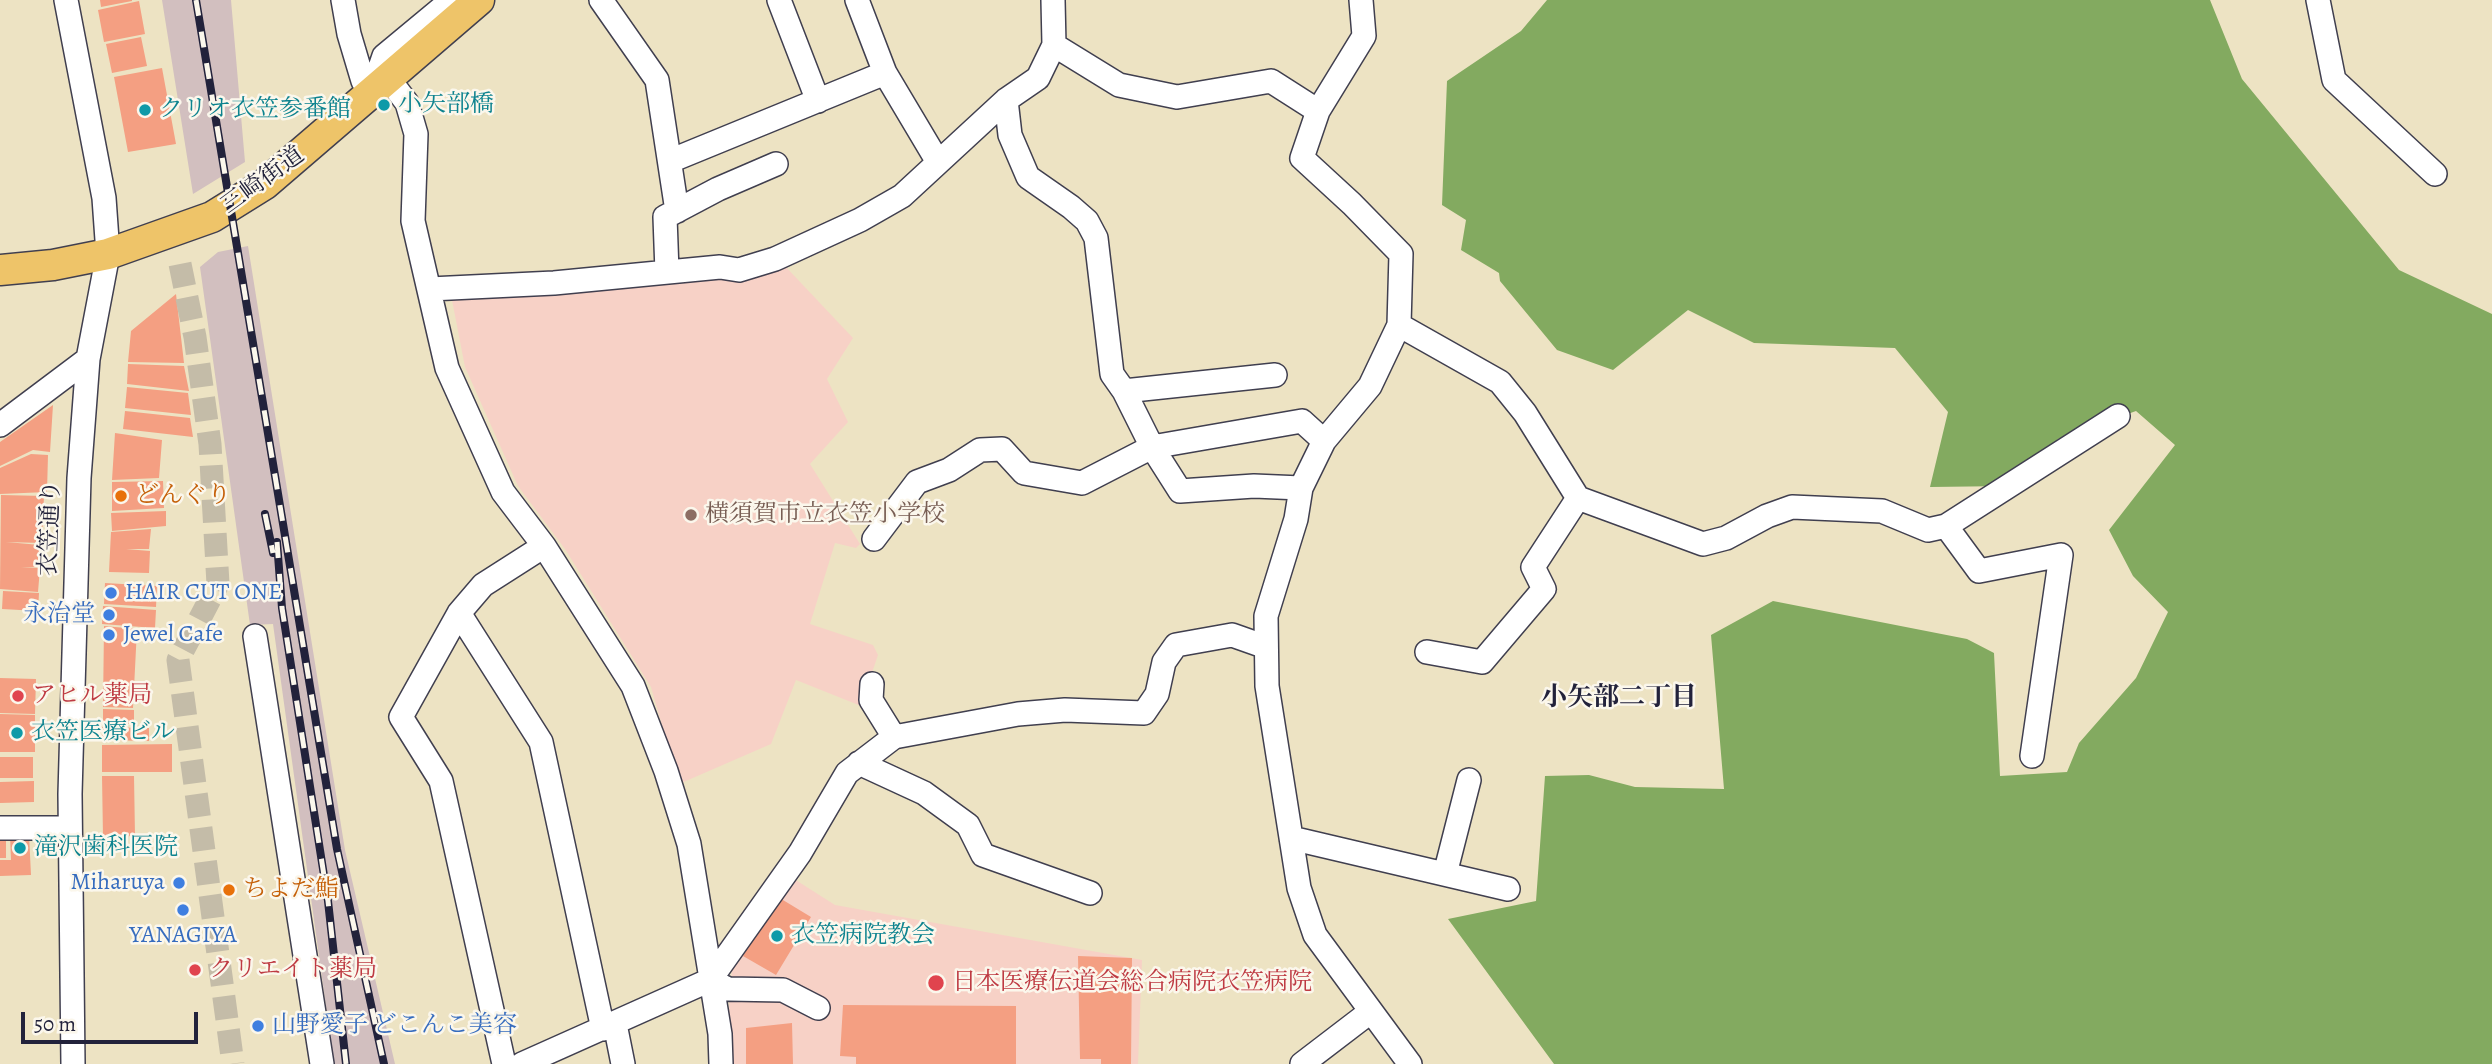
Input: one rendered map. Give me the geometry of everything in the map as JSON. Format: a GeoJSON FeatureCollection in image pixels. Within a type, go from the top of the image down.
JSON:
{"type":"FeatureCollection","features":[{"type":"Feature","properties":{"kind":"main road","name":"三崎街道"},"geometry":{"type":"LineString","coordinates":[[0,270],[53,265],[108,254],[212,217],[265,184],[479,0]]}},
{"type":"Feature","properties":{"kind":"street","name":"衣笠通り"},"geometry":{"type":"LineString","coordinates":[[65,0],[104,198],[108,254],[88,359],[79,478],[70,828],[73,1064]]}},
{"type":"Feature","properties":{"kind":"street"},"geometry":{"type":"LineString","coordinates":[[343,0],[349,34],[363,80],[380,85],[407,103],[416,134],[413,221],[447,368],[503,492],[544,546],[633,686],[667,772],[690,844],[720,1034],[721,1064]]}},
{"type":"Feature","properties":{"kind":"street"},"geometry":{"type":"LineString","coordinates":[[380,85],[384,56],[448,3],[456,0]]}},
{"type":"Feature","properties":{"kind":"street"},"geometry":{"type":"LineString","coordinates":[[601,0],[657,80],[677,211]]}},
{"type":"Feature","properties":{"kind":"street"},"geometry":{"type":"LineString","coordinates":[[857,0],[886,73],[938,162]]}},
{"type":"Feature","properties":{"kind":"street"},"geometry":{"type":"LineString","coordinates":[[430,289],[554,283],[720,267],[739,270],[775,259],[860,220],[902,196],[1006,100],[1038,78],[1054,45],[1053,0]]}},
{"type":"Feature","properties":{"kind":"street"},"geometry":{"type":"LineString","coordinates":[[1361,0],[1364,36],[1318,111],[1302,158],[1401,254],[1399,325],[1370,386],[1324,441],[1301,488],[1296,519],[1266,617],[1267,686],[1299,888],[1315,935],[1410,1064]]}},
{"type":"Feature","properties":{"kind":"street"},"geometry":{"type":"LineString","coordinates":[[2318,0],[2334,80],[2435,174]]}},
{"type":"Feature","properties":{"kind":"street"},"geometry":{"type":"LineString","coordinates":[[786,2],[818,101]]}},
{"type":"Feature","properties":{"kind":"street"},"geometry":{"type":"LineString","coordinates":[[1054,45],[1119,85],[1177,97],[1271,82],[1318,111]]}},
{"type":"Feature","properties":{"kind":"street"},"geometry":{"type":"LineString","coordinates":[[670,161],[886,73]]}},
{"type":"Feature","properties":{"kind":"street"},"geometry":{"type":"LineString","coordinates":[[1006,100],[1010,135],[1028,177],[1072,206],[1087,221],[1096,237],[1112,374],[1124,391],[1152,447],[1181,491],[1254,486],[1301,488]]}},
{"type":"Feature","properties":{"kind":"street"},"geometry":{"type":"LineString","coordinates":[[667,272],[666,217],[718,189],[776,164]]}},
{"type":"Feature","properties":{"kind":"street"},"geometry":{"type":"LineString","coordinates":[[1399,325],[1500,382],[1525,413],[1578,498],[1703,544],[1726,538],[1767,516],[1792,508],[1882,511],[1928,530],[1947,526],[2118,416]]}},
{"type":"Feature","properties":{"kind":"street"},"geometry":{"type":"LineString","coordinates":[[0,425],[88,359]]}},
{"type":"Feature","properties":{"kind":"street"},"geometry":{"type":"LineString","coordinates":[[1124,391],[1275,375]]}},
{"type":"Feature","properties":{"kind":"street"},"geometry":{"type":"LineString","coordinates":[[874,539],[917,482],[949,470],[980,450],[1002,449],[1024,473],[1082,483],[1152,447],[1302,421],[1324,441]]}},
{"type":"Feature","properties":{"kind":"street"},"geometry":{"type":"LineString","coordinates":[[1427,652],[1482,662],[1544,590],[1533,567],[1578,498]]}},
{"type":"Feature","properties":{"kind":"street"},"geometry":{"type":"LineString","coordinates":[[1947,526],[1979,571],[2062,555],[2032,756]]}},
{"type":"Feature","properties":{"kind":"street"},"geometry":{"type":"LineString","coordinates":[[504,1064],[441,781],[401,717],[459,613],[483,585],[544,546]]}},
{"type":"Feature","properties":{"kind":"street"},"geometry":{"type":"LineString","coordinates":[[459,613],[541,742],[609,1026],[623,1064]]}},
{"type":"Feature","properties":{"kind":"street"},"geometry":{"type":"LineString","coordinates":[[522,1064],[710,979],[800,853],[847,773],[894,737],[1018,714],[1065,710],[1144,713],[1157,694],[1164,662],[1177,645],[1232,635],[1266,647]]}},
{"type":"Feature","properties":{"kind":"street"},"geometry":{"type":"LineString","coordinates":[[256,636],[322,1064]]}},
{"type":"Feature","properties":{"kind":"street"},"geometry":{"type":"LineString","coordinates":[[872,684],[871,700],[894,737]]}},
{"type":"Feature","properties":{"kind":"street"},"geometry":{"type":"LineString","coordinates":[[859,762],[924,793],[968,825],[984,855],[1090,892]]}},
{"type":"Feature","properties":{"kind":"street"},"geometry":{"type":"LineString","coordinates":[[1445,874],[1469,780]]}},
{"type":"Feature","properties":{"kind":"street"},"geometry":{"type":"LineString","coordinates":[[0,828],[70,828]]}},
{"type":"Feature","properties":{"kind":"street"},"geometry":{"type":"LineString","coordinates":[[1291,838],[1508,889]]}},
{"type":"Feature","properties":{"kind":"street"},"geometry":{"type":"LineString","coordinates":[[710,979],[728,989],[783,990],[818,1008]]}},
{"type":"Feature","properties":{"kind":"street"},"geometry":{"type":"LineString","coordinates":[[1302,1064],[1370,1012]]}},
{"type":"Feature","properties":{"kind":"shaded area"},"geometry":{"type":"Polygon","coordinates":[[[162,0],[231,0],[245,162],[193,194],[162,0]]]}},
{"type":"Feature","properties":{"kind":"shaded area"},"geometry":{"type":"Polygon","coordinates":[[[248,246],[345,850],[395,1064],[334,1064],[273,624],[250,625],[200,267],[218,252],[248,246]]]}},
{"type":"Feature","properties":{"kind":"shaded area","name":"横須賀市立衣笠小学校"},"geometry":{"type":"Polygon","coordinates":[[[785,266],[853,338],[827,379],[848,422],[810,464],[860,544],[856,548],[835,543],[810,624],[873,645],[878,655],[865,693],[866,708],[796,680],[771,744],[679,784],[651,687],[565,549],[518,486],[465,367],[452,300],[459,292],[560,294],[563,287],[785,266]]]}},
{"type":"Feature","properties":{"kind":"shaded area","name":"日本医療伝道会総合病院衣笠病院"},"geometry":{"type":"Polygon","coordinates":[[[791,877],[835,905],[1142,960],[1138,1064],[731,1064],[729,1006],[733,956],[791,877]]]}},
{"type":"Feature","properties":{"kind":"green space"},"geometry":{"type":"Polygon","coordinates":[[[1547,0],[2210,0],[2242,79],[2399,270],[2492,314],[2492,1064],[1554,1064],[1448,919],[1536,901],[1545,776],[1589,775],[1635,787],[1724,789],[1711,635],[1773,601],[1967,639],[1994,653],[2000,776],[2067,772],[2079,743],[2136,678],[2168,612],[2133,576],[2109,530],[2175,445],[2136,411],[2058,439],[2008,486],[1930,487],[1948,412],[1895,348],[1754,343],[1688,310],[1613,370],[1557,350],[1500,281],[1499,273],[1461,250],[1466,220],[1442,205],[1447,81],[1521,31],[1547,0]]]}},
{"type":"Feature","properties":{"kind":"building"},"geometry":{"type":"Polygon","coordinates":[[[100,0],[132,0],[132,1],[101,7],[100,0]]]}},
{"type":"Feature","properties":{"kind":"building"},"geometry":{"type":"Polygon","coordinates":[[[139,1],[145,34],[104,42],[98,10],[139,1]]]}},
{"type":"Feature","properties":{"kind":"building"},"geometry":{"type":"Polygon","coordinates":[[[141,37],[147,66],[112,73],[106,44],[141,37]]]}},
{"type":"Feature","properties":{"kind":"building","name":"クリオ衣笠参番館"},"geometry":{"type":"Polygon","coordinates":[[[162,68],[176,144],[128,152],[114,77],[162,68]]]}},
{"type":"Feature","properties":{"kind":"building"},"geometry":{"type":"Polygon","coordinates":[[[176,294],[184,363],[128,362],[131,331],[176,294]]]}},
{"type":"Feature","properties":{"kind":"building"},"geometry":{"type":"Polygon","coordinates":[[[128,364],[184,366],[189,391],[127,384],[128,364]]]}},
{"type":"Feature","properties":{"kind":"building"},"geometry":{"type":"Polygon","coordinates":[[[127,387],[188,393],[191,415],[125,408],[127,387]]]}},
{"type":"Feature","properties":{"kind":"building"},"geometry":{"type":"Polygon","coordinates":[[[53,405],[50,452],[33,450],[0,466],[0,442],[53,405]]]}},
{"type":"Feature","properties":{"kind":"building"},"geometry":{"type":"Polygon","coordinates":[[[125,411],[190,418],[193,437],[123,429],[125,411]]]}},
{"type":"Feature","properties":{"kind":"building"},"geometry":{"type":"Polygon","coordinates":[[[115,433],[162,440],[159,478],[112,480],[115,433]]]}},
{"type":"Feature","properties":{"kind":"building"},"geometry":{"type":"Polygon","coordinates":[[[31,454],[48,455],[47,492],[0,494],[0,468],[31,454]]]}},
{"type":"Feature","properties":{"kind":"building"},"geometry":{"type":"Polygon","coordinates":[[[163,481],[164,508],[112,511],[112,482],[163,481]]]}},
{"type":"Feature","properties":{"kind":"building"},"geometry":{"type":"Polygon","coordinates":[[[1,495],[44,496],[42,543],[6,542],[40,545],[38,567],[21,567],[40,568],[38,592],[0,589],[1,495]]]}},
{"type":"Feature","properties":{"kind":"building"},"geometry":{"type":"Polygon","coordinates":[[[166,511],[166,526],[112,531],[111,513],[166,511]]]}},
{"type":"Feature","properties":{"kind":"building"},"geometry":{"type":"Polygon","coordinates":[[[151,529],[149,549],[126,549],[150,551],[149,573],[109,572],[111,532],[151,529]]]}},
{"type":"Feature","properties":{"kind":"building"},"geometry":{"type":"Polygon","coordinates":[[[105,583],[157,586],[156,607],[104,604],[105,583]]]}},
{"type":"Feature","properties":{"kind":"building"},"geometry":{"type":"Polygon","coordinates":[[[3,591],[39,593],[38,611],[2,609],[3,591]]]}},
{"type":"Feature","properties":{"kind":"building"},"geometry":{"type":"Polygon","coordinates":[[[103,606],[156,610],[155,628],[102,624],[103,606]]]}},
{"type":"Feature","properties":{"kind":"building"},"geometry":{"type":"Polygon","coordinates":[[[104,626],[137,629],[133,708],[103,707],[104,626]]]}},
{"type":"Feature","properties":{"kind":"building","name":"アヒル薬局"},"geometry":{"type":"Polygon","coordinates":[[[0,678],[36,679],[35,714],[0,713],[0,678]]]}},
{"type":"Feature","properties":{"kind":"building"},"geometry":{"type":"Polygon","coordinates":[[[103,709],[134,710],[134,724],[103,723],[103,709]]]}},
{"type":"Feature","properties":{"kind":"building","name":"衣笠医療ビル"},"geometry":{"type":"Polygon","coordinates":[[[0,714],[35,715],[35,752],[0,752],[0,714]]]}},
{"type":"Feature","properties":{"kind":"building"},"geometry":{"type":"Polygon","coordinates":[[[102,727],[149,728],[149,741],[102,740],[102,727]]]}},
{"type":"Feature","properties":{"kind":"building"},"geometry":{"type":"Polygon","coordinates":[[[172,744],[172,772],[102,772],[102,745],[172,744]]]}},
{"type":"Feature","properties":{"kind":"building"},"geometry":{"type":"Polygon","coordinates":[[[0,757],[33,757],[33,778],[0,778],[0,757]]]}},
{"type":"Feature","properties":{"kind":"building"},"geometry":{"type":"Polygon","coordinates":[[[102,776],[134,776],[135,836],[103,837],[102,776]]]}},
{"type":"Feature","properties":{"kind":"building"},"geometry":{"type":"Polygon","coordinates":[[[34,781],[34,802],[0,803],[0,782],[34,781]]]}},
{"type":"Feature","properties":{"kind":"building"},"geometry":{"type":"Polygon","coordinates":[[[0,834],[6,834],[6,858],[0,858],[0,834]]]}},
{"type":"Feature","properties":{"kind":"building","name":"滝沢歯科医院"},"geometry":{"type":"Polygon","coordinates":[[[29,834],[31,875],[0,876],[0,860],[11,860],[10,835],[29,834]]]}},
{"type":"Feature","properties":{"kind":"building","name":"衣笠病院教会"},"geometry":{"type":"Polygon","coordinates":[[[778,897],[811,917],[776,975],[743,956],[778,897]]]}},
{"type":"Feature","properties":{"kind":"building"},"geometry":{"type":"Polygon","coordinates":[[[1078,956],[1132,958],[1131,1064],[1101,1064],[1101,1059],[1080,1059],[1078,956]]]}},
{"type":"Feature","properties":{"kind":"building"},"geometry":{"type":"Polygon","coordinates":[[[843,1005],[1016,1006],[1016,1064],[856,1064],[856,1057],[840,1056],[843,1005]]]}},
{"type":"Feature","properties":{"kind":"building"},"geometry":{"type":"Polygon","coordinates":[[[792,1023],[793,1064],[746,1064],[746,1028],[792,1023]]]}},
{"type":"Feature","properties":{"kind":"tunnel"},"geometry":{"type":"LineString","coordinates":[[180,264],[195,337],[210,444],[218,584],[178,660],[233,1064]]}},
{"type":"Feature","properties":{"kind":"railway"},"geometry":{"type":"LineString","coordinates":[[196,0],[337,849],[384,1064]]}},
{"type":"Feature","properties":{"kind":"railway"},"geometry":{"type":"LineString","coordinates":[[265,514],[273,553]]}},
{"type":"Feature","properties":{"kind":"railway"},"geometry":{"type":"LineString","coordinates":[[277,542],[282,608],[328,901],[346,1064]]}},
{"type":"Feature","properties":{"kind":"place","name":"小矢部橋"},"geometry":{"type":"Point","coordinates":[384,105]}},
{"type":"Feature","properties":{"kind":"place","name":"クリオ衣笠参番館"},"geometry":{"type":"Point","coordinates":[145,110]}},
{"type":"Feature","properties":{"kind":"place","name":"どんぐり"},"geometry":{"type":"Point","coordinates":[121,496]}},
{"type":"Feature","properties":{"kind":"place","name":"横須賀市立衣笠小学校"},"geometry":{"type":"Point","coordinates":[691,515]}},
{"type":"Feature","properties":{"kind":"place","name":"HAIR CUT ONE"},"geometry":{"type":"Point","coordinates":[111,593]}},
{"type":"Feature","properties":{"kind":"place","name":"永治堂"},"geometry":{"type":"Point","coordinates":[109,615]}},
{"type":"Feature","properties":{"kind":"place","name":"Jewel Cafe"},"geometry":{"type":"Point","coordinates":[109,635]}},
{"type":"Feature","properties":{"kind":"place","name":"アヒル薬局"},"geometry":{"type":"Point","coordinates":[18,696]}},
{"type":"Feature","properties":{"kind":"place","name":"衣笠医療ビル"},"geometry":{"type":"Point","coordinates":[17,733]}},
{"type":"Feature","properties":{"kind":"place","name":"滝沢歯科医院"},"geometry":{"type":"Point","coordinates":[20,848]}},
{"type":"Feature","properties":{"kind":"place","name":"Miharuya"},"geometry":{"type":"Point","coordinates":[179,883]}},
{"type":"Feature","properties":{"kind":"place","name":"ちよだ鮨"},"geometry":{"type":"Point","coordinates":[229,890]}},
{"type":"Feature","properties":{"kind":"place","name":"YANAGIYA"},"geometry":{"type":"Point","coordinates":[183,910]}},
{"type":"Feature","properties":{"kind":"place","name":"衣笠病院教会"},"geometry":{"type":"Point","coordinates":[777,936]}},
{"type":"Feature","properties":{"kind":"place","name":"クリエイト薬局"},"geometry":{"type":"Point","coordinates":[195,970]}},
{"type":"Feature","properties":{"kind":"place","name":"日本医療伝道会総合病院衣笠病院"},"geometry":{"type":"Point","coordinates":[936,983]}},
{"type":"Feature","properties":{"kind":"place","name":"山野愛子 どこんこ美容"},"geometry":{"type":"Point","coordinates":[258,1026]}},
{"type":"Feature","properties":{"kind":"district","name":"小矢部二丁目"},"geometry":{"type":"Point","coordinates":[1619,699]}}]}
